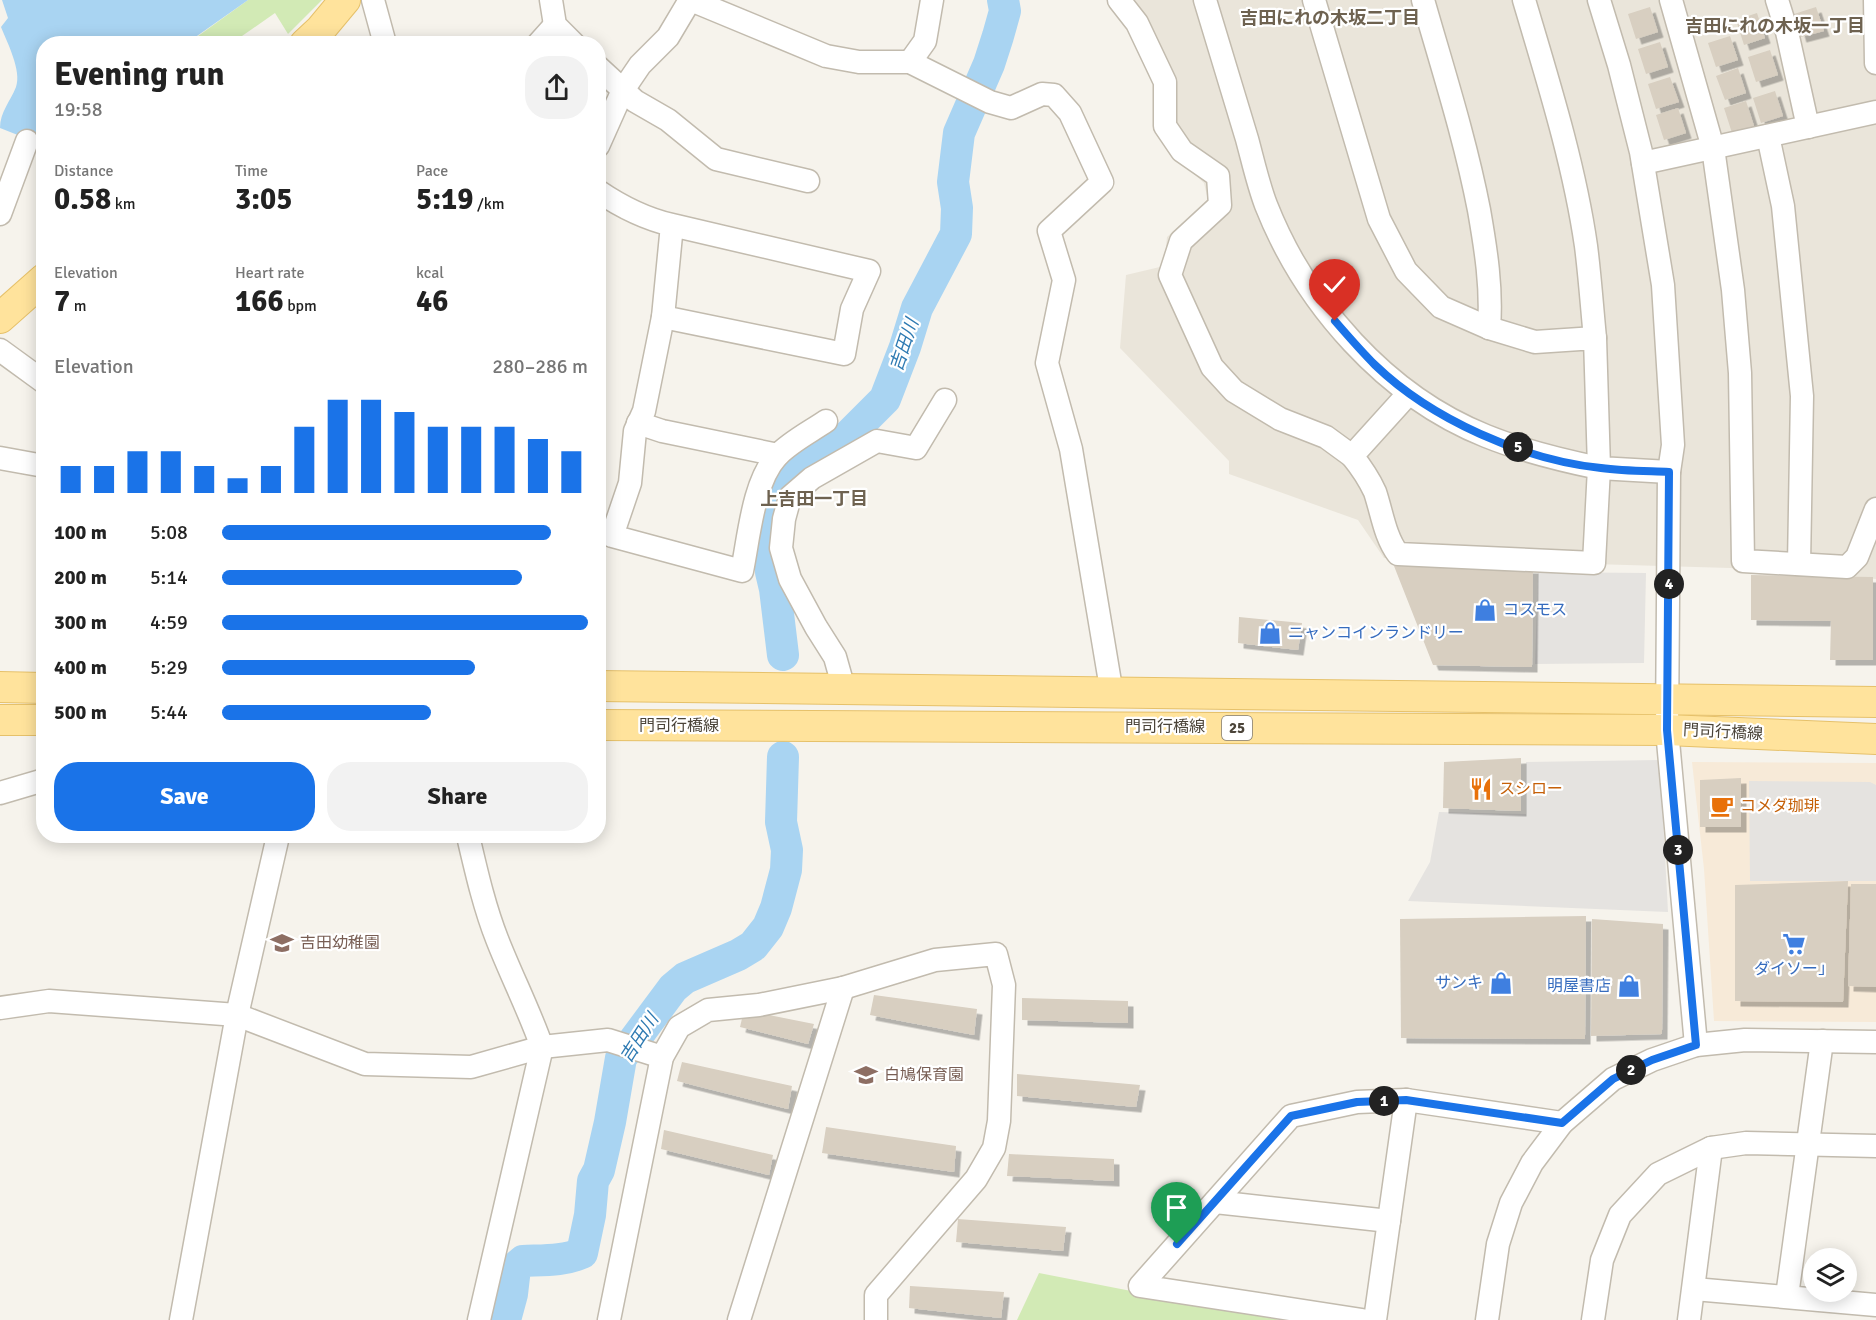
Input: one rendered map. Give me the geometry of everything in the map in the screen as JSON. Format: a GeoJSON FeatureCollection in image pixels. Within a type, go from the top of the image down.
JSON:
{"type":"FeatureCollection","features":[{"type":"Feature","properties":{"kind":"main road"},"geometry":{"type":"LineString","coordinates":[[314,36],[345,0]]}},
{"type":"Feature","properties":{"kind":"main road"},"geometry":{"type":"LineString","coordinates":[[0,318],[36,286]]}},
{"type":"Feature","properties":{"kind":"main road","name":"門司行橋線"},"geometry":{"type":"LineString","coordinates":[[606,686],[1876,702]]}},
{"type":"Feature","properties":{"kind":"main road"},"geometry":{"type":"LineString","coordinates":[[0,687],[36,688]]}},
{"type":"Feature","properties":{"kind":"main road"},"geometry":{"type":"LineString","coordinates":[[0,720],[36,720]]}},
{"type":"Feature","properties":{"kind":"main road","name":"門司行橋線"},"geometry":{"type":"LineString","coordinates":[[606,725],[1667,730],[1876,739]]}},
{"type":"Feature","properties":{"kind":"street"},"geometry":{"type":"LineString","coordinates":[[373,0],[383,36]]}},
{"type":"Feature","properties":{"kind":"street"},"geometry":{"type":"LineString","coordinates":[[551,0],[555,25],[566,36]]}},
{"type":"Feature","properties":{"kind":"street"},"geometry":{"type":"LineString","coordinates":[[606,128],[623,90],[640,65],[668,37],[690,0],[826,56],[859,62],[910,62],[990,102],[1011,108],[1042,94],[1054,95],[1070,113],[1102,182],[1049,231],[1064,280],[1047,363],[1071,449],[1112,693]]}},
{"type":"Feature","properties":{"kind":"street"},"geometry":{"type":"LineString","coordinates":[[910,62],[925,41],[932,0]]}},
{"type":"Feature","properties":{"kind":"street"},"geometry":{"type":"LineString","coordinates":[[1119,0],[1137,23],[1165,82],[1164,126],[1182,151],[1218,176],[1220,205],[1181,241],[1170,275],[1212,367],[1234,391],[1255,406],[1280,419],[1326,437],[1352,456],[1364,471],[1374,490],[1392,546],[1398,554],[1594,563],[1599,468],[1595,338],[1586,245],[1550,88],[1524,0]]}},
{"type":"Feature","properties":{"kind":"street"},"geometry":{"type":"LineString","coordinates":[[1205,0],[1266,204],[1290,254],[1317,298],[1376,365],[1409,393],[1447,417],[1484,435],[1557,460],[1599,468],[1669,472]]}},
{"type":"Feature","properties":{"kind":"street"},"geometry":{"type":"LineString","coordinates":[[1314,0],[1379,219],[1406,271],[1441,307],[1488,328],[1535,342],[1595,338]]}},
{"type":"Feature","properties":{"kind":"street"},"geometry":{"type":"LineString","coordinates":[[1423,0],[1469,160],[1487,256],[1491,302],[1488,328]]}},
{"type":"Feature","properties":{"kind":"street"},"geometry":{"type":"LineString","coordinates":[[1599,0],[1619,65],[1643,163],[1663,285],[1672,445],[1669,472],[1667,730],[1696,1045]]}},
{"type":"Feature","properties":{"kind":"street"},"geometry":{"type":"LineString","coordinates":[[1671,0],[1713,148],[1733,290],[1740,373],[1743,561],[1847,567],[1857,557],[1876,508]]}},
{"type":"Feature","properties":{"kind":"street"},"geometry":{"type":"LineString","coordinates":[[1777,0],[1787,32],[1808,127]]}},
{"type":"Feature","properties":{"kind":"street"},"geometry":{"type":"LineString","coordinates":[[1875,0],[1876,63]]}},
{"type":"Feature","properties":{"kind":"street"},"geometry":{"type":"LineString","coordinates":[[545,36],[555,25]]}},
{"type":"Feature","properties":{"kind":"street"},"geometry":{"type":"LineString","coordinates":[[606,74],[635,101],[668,120],[716,159],[808,181]]}},
{"type":"Feature","properties":{"kind":"street"},"geometry":{"type":"LineString","coordinates":[[1643,163],[1876,112]]}},
{"type":"Feature","properties":{"kind":"street"},"geometry":{"type":"LineString","coordinates":[[1768,136],[1783,206],[1802,396],[1799,564]]}},
{"type":"Feature","properties":{"kind":"street"},"geometry":{"type":"LineString","coordinates":[[0,214],[27,141]]}},
{"type":"Feature","properties":{"kind":"street"},"geometry":{"type":"LineString","coordinates":[[606,197],[615,203],[660,222],[869,271],[852,309],[844,354],[663,317]]}},
{"type":"Feature","properties":{"kind":"street"},"geometry":{"type":"LineString","coordinates":[[606,531],[630,483],[635,430],[644,411],[663,317],[672,225]]}},
{"type":"Feature","properties":{"kind":"street"},"geometry":{"type":"LineString","coordinates":[[0,350],[36,376]]}},
{"type":"Feature","properties":{"kind":"street"},"geometry":{"type":"LineString","coordinates":[[1352,456],[1409,393]]}},
{"type":"Feature","properties":{"kind":"street"},"geometry":{"type":"LineString","coordinates":[[844,689],[835,657],[790,579],[781,548],[784,519],[790,497],[812,478],[877,441],[916,448],[945,400]]}},
{"type":"Feature","properties":{"kind":"street"},"geometry":{"type":"LineString","coordinates":[[606,533],[742,571],[757,498],[768,468],[778,455],[826,421]]}},
{"type":"Feature","properties":{"kind":"street"},"geometry":{"type":"LineString","coordinates":[[638,423],[662,431],[778,455]]}},
{"type":"Feature","properties":{"kind":"street"},"geometry":{"type":"LineString","coordinates":[[0,458],[36,465]]}},
{"type":"Feature","properties":{"kind":"street"},"geometry":{"type":"LineString","coordinates":[[0,793],[36,782]]}},
{"type":"Feature","properties":{"kind":"street"},"geometry":{"type":"LineString","coordinates":[[181,1320],[237,1015],[276,843]]}},
{"type":"Feature","properties":{"kind":"street"},"geometry":{"type":"LineString","coordinates":[[470,843],[483,897],[497,938],[529,1010],[542,1047],[479,1320]]}},
{"type":"Feature","properties":{"kind":"street"},"geometry":{"type":"LineString","coordinates":[[609,1320],[662,1057],[679,1027],[708,1010],[759,1005],[843,988],[935,960],[996,954],[1004,985],[999,1121],[994,1148],[976,1179],[876,1295],[876,1320]]}},
{"type":"Feature","properties":{"kind":"street"},"geometry":{"type":"LineString","coordinates":[[738,1320],[843,988]]}},
{"type":"Feature","properties":{"kind":"street"},"geometry":{"type":"LineString","coordinates":[[0,1008],[49,1001],[237,1015],[365,1064],[471,1067],[542,1047],[608,1040],[662,1057]]}},
{"type":"Feature","properties":{"kind":"street"},"geometry":{"type":"LineString","coordinates":[[1487,1320],[1498,1244],[1511,1203],[1532,1163],[1562,1123],[1613,1079],[1652,1060],[1696,1045],[1745,1040],[1876,1042]]}},
{"type":"Feature","properties":{"kind":"street"},"geometry":{"type":"LineString","coordinates":[[1787,1296],[1822,1041]]}},
{"type":"Feature","properties":{"kind":"street"},"geometry":{"type":"LineString","coordinates":[[1362,1320],[1140,1286],[1291,1116],[1357,1102],[1406,1100],[1562,1123]]}},
{"type":"Feature","properties":{"kind":"street"},"geometry":{"type":"LineString","coordinates":[[1375,1320],[1406,1100]]}},
{"type":"Feature","properties":{"kind":"street"},"geometry":{"type":"LineString","coordinates":[[1593,1320],[1602,1260],[1620,1215],[1658,1173],[1711,1148],[1746,1143],[1876,1146]]}},
{"type":"Feature","properties":{"kind":"street"},"geometry":{"type":"LineString","coordinates":[[1689,1320],[1711,1148]]}},
{"type":"Feature","properties":{"kind":"street"},"geometry":{"type":"LineString","coordinates":[[1215,1202],[1389,1221]]}},
{"type":"Feature","properties":{"kind":"street"},"geometry":{"type":"LineString","coordinates":[[1694,1289],[1876,1305]]}},
{"type":"Feature","properties":{"kind":"shaded area"},"geometry":{"type":"Polygon","coordinates":[[[1114,0],[1876,0],[1876,579],[1730,568],[1384,558],[1358,520],[1229,474],[1229,461],[1120,348],[1126,275],[1164,266],[1167,237],[1208,200],[1204,183],[1174,156],[1157,136],[1158,79],[1114,0]]]}},
{"type":"Feature","properties":{"kind":"shaded area"},"geometry":{"type":"Polygon","coordinates":[[[1538,572],[1646,573],[1644,663],[1535,664],[1538,572]]]}},
{"type":"Feature","properties":{"kind":"shaded area"},"geometry":{"type":"Polygon","coordinates":[[[1660,760],[1668,912],[1408,901],[1430,862],[1439,812],[1526,814],[1526,762],[1660,760]]]}},
{"type":"Feature","properties":{"kind":"shaded area"},"geometry":{"type":"Polygon","coordinates":[[[1692,762],[1876,763],[1876,1022],[1714,1021],[1704,869],[1692,762]]]}},
{"type":"Feature","properties":{"kind":"shaded area"},"geometry":{"type":"Polygon","coordinates":[[[1749,781],[1870,782],[1876,785],[1876,881],[1750,881],[1749,781]]]}},
{"type":"Feature","properties":{"kind":"green space"},"geometry":{"type":"Polygon","coordinates":[[[248,0],[322,0],[288,34],[275,13],[242,36],[198,36],[248,0]]]}},
{"type":"Feature","properties":{"kind":"green space"},"geometry":{"type":"Polygon","coordinates":[[[1039,1273],[1280,1320],[1017,1320],[1039,1273]]]}},
{"type":"Feature","properties":{"kind":"water"},"geometry":{"type":"Polygon","coordinates":[[[2,0],[248,0],[197,36],[36,36],[36,142],[0,128],[17,80],[13,57],[1,27],[8,18],[2,0]]]}},
{"type":"Feature","properties":{"kind":"building"},"geometry":{"type":"Polygon","coordinates":[[[1650,7],[1658,32],[1636,39],[1628,14],[1650,7]]]}},
{"type":"Feature","properties":{"kind":"building"},"geometry":{"type":"Polygon","coordinates":[[[1816,7],[1824,31],[1801,37],[1794,14],[1816,7]]]}},
{"type":"Feature","properties":{"kind":"building"},"geometry":{"type":"Polygon","coordinates":[[[1757,13],[1765,38],[1744,45],[1736,20],[1757,13]]]}},
{"type":"Feature","properties":{"kind":"building"},"geometry":{"type":"Polygon","coordinates":[[[1730,36],[1738,60],[1716,67],[1708,43],[1730,36]]]}},
{"type":"Feature","properties":{"kind":"building"},"geometry":{"type":"Polygon","coordinates":[[[1660,42],[1668,67],[1646,74],[1638,49],[1660,42]]]}},
{"type":"Feature","properties":{"kind":"building"},"geometry":{"type":"Polygon","coordinates":[[[1770,50],[1778,75],[1756,82],[1748,57],[1770,50]]]}},
{"type":"Feature","properties":{"kind":"building"},"geometry":{"type":"Polygon","coordinates":[[[1738,68],[1746,93],[1725,100],[1716,76],[1738,68]]]}},
{"type":"Feature","properties":{"kind":"building"},"geometry":{"type":"Polygon","coordinates":[[[1670,77],[1679,102],[1656,109],[1648,84],[1670,77]]]}},
{"type":"Feature","properties":{"kind":"building"},"geometry":{"type":"Polygon","coordinates":[[[1775,91],[1783,116],[1761,123],[1753,98],[1775,91]]]}},
{"type":"Feature","properties":{"kind":"building"},"geometry":{"type":"Polygon","coordinates":[[[1746,101],[1754,126],[1732,133],[1724,108],[1746,101]]]}},
{"type":"Feature","properties":{"kind":"building"},"geometry":{"type":"Polygon","coordinates":[[[1678,108],[1686,133],[1664,140],[1656,115],[1678,108]]]}},
{"type":"Feature","properties":{"kind":"building"},"geometry":{"type":"Polygon","coordinates":[[[1394,566],[1533,568],[1532,667],[1433,665],[1394,566]]]}},
{"type":"Feature","properties":{"kind":"building"},"geometry":{"type":"Polygon","coordinates":[[[1751,575],[1873,577],[1873,660],[1830,660],[1831,621],[1751,620],[1751,575]]]}},
{"type":"Feature","properties":{"kind":"building","name":"ニャンコインランドリー"},"geometry":{"type":"Polygon","coordinates":[[[1239,617],[1302,623],[1298,650],[1238,643],[1239,617]]]}},
{"type":"Feature","properties":{"kind":"building"},"geometry":{"type":"Polygon","coordinates":[[[1521,758],[1521,811],[1443,808],[1444,762],[1521,758]]]}},
{"type":"Feature","properties":{"kind":"building"},"geometry":{"type":"Polygon","coordinates":[[[1741,778],[1741,827],[1700,827],[1700,780],[1741,778]]]}},
{"type":"Feature","properties":{"kind":"building"},"geometry":{"type":"Polygon","coordinates":[[[1848,881],[1843,1002],[1735,1001],[1735,885],[1848,881]]]}},
{"type":"Feature","properties":{"kind":"building"},"geometry":{"type":"Polygon","coordinates":[[[1851,884],[1876,884],[1876,987],[1848,986],[1851,884]]]}},
{"type":"Feature","properties":{"kind":"building"},"geometry":{"type":"Polygon","coordinates":[[[1586,916],[1585,1039],[1401,1038],[1400,919],[1586,916]]]}},
{"type":"Feature","properties":{"kind":"building"},"geometry":{"type":"Polygon","coordinates":[[[1592,919],[1663,924],[1662,1034],[1591,1036],[1592,919]]]}},
{"type":"Feature","properties":{"kind":"building"},"geometry":{"type":"Polygon","coordinates":[[[874,995],[977,1009],[974,1035],[870,1015],[874,995]]]}},
{"type":"Feature","properties":{"kind":"building"},"geometry":{"type":"Polygon","coordinates":[[[1022,998],[1128,1001],[1128,1023],[1022,1020],[1022,998]]]}},
{"type":"Feature","properties":{"kind":"building"},"geometry":{"type":"Polygon","coordinates":[[[744,1010],[814,1024],[808,1044],[740,1027],[744,1010]]]}},
{"type":"Feature","properties":{"kind":"building"},"geometry":{"type":"Polygon","coordinates":[[[682,1062],[792,1086],[788,1109],[677,1081],[682,1062]]]}},
{"type":"Feature","properties":{"kind":"building"},"geometry":{"type":"Polygon","coordinates":[[[1017,1074],[1140,1085],[1136,1107],[1017,1096],[1017,1074]]]}},
{"type":"Feature","properties":{"kind":"building"},"geometry":{"type":"Polygon","coordinates":[[[826,1127],[956,1146],[954,1172],[822,1153],[826,1127]]]}},
{"type":"Feature","properties":{"kind":"building"},"geometry":{"type":"Polygon","coordinates":[[[664,1130],[773,1155],[769,1175],[661,1149],[664,1130]]]}},
{"type":"Feature","properties":{"kind":"building"},"geometry":{"type":"Polygon","coordinates":[[[1009,1154],[1114,1159],[1114,1181],[1007,1176],[1009,1154]]]}},
{"type":"Feature","properties":{"kind":"building"},"geometry":{"type":"Polygon","coordinates":[[[958,1219],[1066,1227],[1063,1251],[956,1242],[958,1219]]]}},
{"type":"Feature","properties":{"kind":"building"},"geometry":{"type":"Polygon","coordinates":[[[910,1286],[1004,1292],[1001,1318],[909,1308],[910,1286]]]}},
{"type":"Feature","properties":{"kind":"waterway","name":"吉田川"},"geometry":{"type":"LineString","coordinates":[[783,655],[771,572],[772,506],[785,478],[801,463],[844,440],[885,399],[917,308],[956,234],[957,208],[953,182],[959,133],[989,64],[1005,11],[1003,0]]}},
{"type":"Feature","properties":{"kind":"waterway","name":"吉田川"},"geometry":{"type":"LineString","coordinates":[[505,1320],[512,1294],[515,1268],[523,1261],[561,1259],[582,1253],[590,1215],[593,1181],[599,1170],[610,1122],[621,1058],[673,988],[685,978],[753,946],[768,927],[776,908],[786,870],[787,850],[781,822],[783,757]]}},
{"type":"Feature","properties":{"kind":"place","name":"コスモス"},"geometry":{"type":"Point","coordinates":[1485,610]}},
{"type":"Feature","properties":{"kind":"place","name":"ニャンコインランドリー"},"geometry":{"type":"Point","coordinates":[1270,633]}},
{"type":"Feature","properties":{"kind":"place","name":"スシロー"},"geometry":{"type":"Point","coordinates":[1481,789]}},
{"type":"Feature","properties":{"kind":"place","name":"コメダ珈琲"},"geometry":{"type":"Point","coordinates":[1722,806]}},
{"type":"Feature","properties":{"kind":"place","name":"吉田幼稚園"},"geometry":{"type":"Point","coordinates":[282,943]}},
{"type":"Feature","properties":{"kind":"place","name":"ダイソー」"},"geometry":{"type":"Point","coordinates":[1794,944]}},
{"type":"Feature","properties":{"kind":"place","name":"サンキ"},"geometry":{"type":"Point","coordinates":[1501,983]}},
{"type":"Feature","properties":{"kind":"place","name":"明屋書店"},"geometry":{"type":"Point","coordinates":[1629,986]}},
{"type":"Feature","properties":{"kind":"place","name":"白鳩保育園"},"geometry":{"type":"Point","coordinates":[866,1075]}},
{"type":"Feature","properties":{"kind":"district","name":"吉田にれの木坂二丁目"},"geometry":{"type":"Point","coordinates":[1330,18]}},
{"type":"Feature","properties":{"kind":"district","name":"吉田にれの木坂一丁目"},"geometry":{"type":"Point","coordinates":[1775,26]}},
{"type":"Feature","properties":{"kind":"district","name":"上吉田一丁目"},"geometry":{"type":"Point","coordinates":[814,499]}},
{"type":"Feature","properties":{"kind":"route"},"geometry":{"type":"LineString","coordinates":[[1177,1244],[1291,1116],[1357,1102],[1406,1100],[1562,1123],[1613,1079],[1652,1060],[1696,1045],[1667,730],[1669,472],[1599,468],[1557,460],[1484,435],[1447,417],[1409,393],[1376,365],[1335,321]]}}]}
